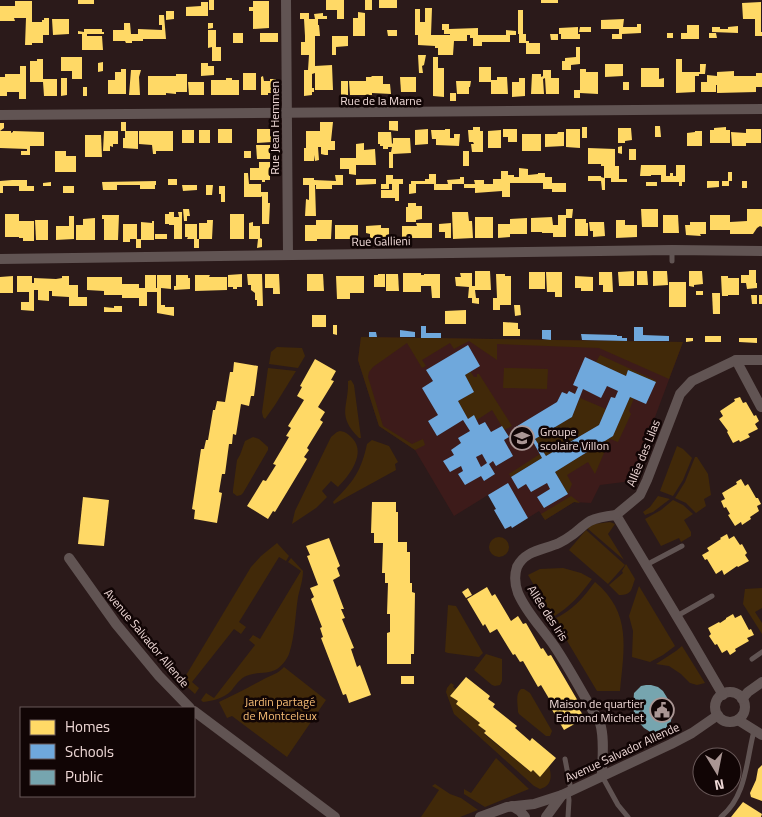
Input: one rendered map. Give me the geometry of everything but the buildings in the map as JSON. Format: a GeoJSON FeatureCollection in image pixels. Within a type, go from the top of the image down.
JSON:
{"type":"FeatureCollection","features":[{"type":"Feature","properties":{"kind":"street","name":"Rue Jean Hemmen"},"geometry":{"type":"LineString","coordinates":[[286,0],[288,255]]}},
{"type":"Feature","properties":{"kind":"street","name":"Rue de la Marne"},"geometry":{"type":"LineString","coordinates":[[0,115],[762,110]]}},
{"type":"Feature","properties":{"kind":"street","name":"Rue Gallieni"},"geometry":{"type":"LineString","coordinates":[[0,259],[672,250],[762,251]]}},
{"type":"Feature","properties":{"kind":"street","name":"Allée des Lilas"},"geometry":{"type":"LineString","coordinates":[[616,515],[640,495],[680,394],[692,381],[736,360],[762,360]]}},
{"type":"Feature","properties":{"kind":"street"},"geometry":{"type":"LineString","coordinates":[[736,360],[761,407]]}},
{"type":"Feature","properties":{"kind":"street"},"geometry":{"type":"LineString","coordinates":[[616,515],[723,695]]}},
{"type":"Feature","properties":{"kind":"street","name":"Allée des Iris"},"geometry":{"type":"LineString","coordinates":[[602,776],[602,729],[600,723],[556,648],[521,599],[517,592],[515,576],[521,560],[535,550],[556,544],[571,536],[589,522],[616,515]]}},
{"type":"Feature","properties":{"kind":"street","name":"Avenue Salvador Allende"},"geometry":{"type":"LineString","coordinates":[[69,558],[116,624],[159,676],[189,707]]}},
{"type":"Feature","properties":{"kind":"street"},"geometry":{"type":"LineString","coordinates":[[742,699],[762,682]]}},
{"type":"Feature","properties":{"kind":"street"},"geometry":{"type":"LineString","coordinates":[[731,693],[742,699],[745,706],[738,720],[734,722],[724,721],[718,715],[715,708],[717,700],[723,695],[731,693]]}},
{"type":"Feature","properties":{"kind":"street"},"geometry":{"type":"LineString","coordinates":[[195,712],[335,817]]}},
{"type":"Feature","properties":{"kind":"street","name":"Avenue Salvador Allende"},"geometry":{"type":"LineString","coordinates":[[480,817],[512,806],[534,804],[567,792],[672,744],[718,715]]}},
{"type":"Feature","properties":{"kind":"street"},"geometry":{"type":"LineString","coordinates":[[738,720],[758,733]]}},
{"type":"Feature","properties":{"kind":"street","name":"Avenue Salvador Allende"},"geometry":{"type":"LineString","coordinates":[[546,817],[567,792]]}},
{"type":"Feature","properties":{"kind":"street"},"geometry":{"type":"LineString","coordinates":[[512,806],[520,810],[525,817]]}},
{"type":"Feature","properties":{"kind":"lane"},"geometry":{"type":"LineString","coordinates":[[672,250],[672,261]]}},
{"type":"Feature","properties":{"kind":"lane"},"geometry":{"type":"LineString","coordinates":[[646,565],[682,546]]}},
{"type":"Feature","properties":{"kind":"lane"},"geometry":{"type":"LineString","coordinates":[[677,616],[712,596]]}},
{"type":"Feature","properties":{"kind":"lane"},"geometry":{"type":"LineString","coordinates":[[752,659],[762,652]]}},
{"type":"Feature","properties":{"kind":"lane"},"geometry":{"type":"LineString","coordinates":[[721,817],[736,800],[758,733]]}},
{"type":"Feature","properties":{"kind":"lane"},"geometry":{"type":"LineString","coordinates":[[565,759],[569,800],[568,817]]}},
{"type":"Feature","properties":{"kind":"lane"},"geometry":{"type":"LineString","coordinates":[[602,776],[607,788],[628,817]]}},
{"type":"Feature","properties":{"kind":"shaded area","name":"Groupe scolaire Villon"},"geometry":{"type":"Polygon","coordinates":[[[361,337],[683,342],[633,476],[624,482],[600,485],[591,503],[574,502],[545,520],[539,511],[512,528],[511,526],[505,529],[488,495],[454,516],[415,450],[379,426],[358,360],[361,337]]]}},
{"type":"Feature","properties":{"kind":"green space"},"geometry":{"type":"Polygon","coordinates":[[[361,337],[683,342],[669,379],[599,348],[497,344],[497,360],[469,341],[454,349],[450,343],[422,360],[426,366],[422,368],[407,343],[373,367],[368,377],[383,426],[412,444],[423,439],[425,445],[415,450],[379,426],[358,360],[361,337]]]}},
{"type":"Feature","properties":{"kind":"green space"},"geometry":{"type":"Polygon","coordinates":[[[277,347],[302,348],[305,356],[298,368],[269,364],[271,352],[277,347]]]}},
{"type":"Feature","properties":{"kind":"green space"},"geometry":{"type":"Polygon","coordinates":[[[600,355],[657,381],[628,370],[626,376],[596,362],[600,355]]]}},
{"type":"Feature","properties":{"kind":"green space"},"geometry":{"type":"Polygon","coordinates":[[[268,368],[296,371],[265,419],[262,412],[268,368]]]}},
{"type":"Feature","properties":{"kind":"green space"},"geometry":{"type":"Polygon","coordinates":[[[504,368],[548,369],[547,389],[503,388],[504,368]]]}},
{"type":"Feature","properties":{"kind":"green space"},"geometry":{"type":"Polygon","coordinates":[[[470,371],[474,377],[477,377],[477,374],[479,374],[512,426],[504,430],[492,410],[477,420],[474,416],[468,419],[458,401],[474,392],[465,375],[470,371]]]}},
{"type":"Feature","properties":{"kind":"green space"},"geometry":{"type":"Polygon","coordinates":[[[351,380],[354,385],[361,438],[352,430],[346,417],[348,381],[351,380]]]}},
{"type":"Feature","properties":{"kind":"green space"},"geometry":{"type":"Polygon","coordinates":[[[630,397],[634,398],[629,411],[631,414],[618,442],[610,439],[595,474],[588,462],[567,475],[572,484],[568,494],[555,472],[613,436],[630,397]]]}},
{"type":"Feature","properties":{"kind":"green space"},"geometry":{"type":"Polygon","coordinates":[[[580,398],[606,409],[599,425],[546,456],[535,439],[572,417],[580,398]]]}},
{"type":"Feature","properties":{"kind":"green space"},"geometry":{"type":"Polygon","coordinates":[[[340,431],[349,435],[357,445],[357,458],[351,471],[338,487],[331,481],[322,491],[327,497],[316,508],[292,524],[295,511],[331,437],[340,431]]]}},
{"type":"Feature","properties":{"kind":"green space"},"geometry":{"type":"Polygon","coordinates":[[[253,437],[259,439],[268,447],[268,450],[243,493],[237,496],[233,493],[233,490],[237,460],[245,441],[253,437]]]}},
{"type":"Feature","properties":{"kind":"green space"},"geometry":{"type":"Polygon","coordinates":[[[372,440],[389,446],[398,462],[395,464],[396,470],[334,504],[333,502],[355,476],[362,462],[367,444],[372,440]]]}},
{"type":"Feature","properties":{"kind":"green space"},"geometry":{"type":"Polygon","coordinates":[[[677,446],[692,458],[683,480],[673,496],[660,491],[677,446]]]}},
{"type":"Feature","properties":{"kind":"green space"},"geometry":{"type":"Polygon","coordinates":[[[540,454],[542,458],[511,477],[509,474],[540,454]]]}},
{"type":"Feature","properties":{"kind":"green space"},"geometry":{"type":"Polygon","coordinates":[[[695,457],[697,457],[708,474],[711,495],[704,499],[706,506],[696,513],[686,503],[675,498],[685,482],[695,457]]]}},
{"type":"Feature","properties":{"kind":"green space"},"geometry":{"type":"Polygon","coordinates":[[[571,496],[580,503],[574,502],[545,520],[541,514],[571,496]]]}},
{"type":"Feature","properties":{"kind":"green space"},"geometry":{"type":"Polygon","coordinates":[[[658,496],[670,499],[653,512],[645,515],[643,512],[650,507],[658,496]]]}},
{"type":"Feature","properties":{"kind":"green space"},"geometry":{"type":"Polygon","coordinates":[[[673,500],[683,505],[693,514],[684,520],[691,532],[691,536],[681,542],[679,538],[661,546],[645,519],[661,510],[673,500]]]}},
{"type":"Feature","properties":{"kind":"green space"},"geometry":{"type":"Polygon","coordinates":[[[610,522],[615,524],[608,534],[624,560],[587,528],[595,524],[610,522]]]}},
{"type":"Feature","properties":{"kind":"green space"},"geometry":{"type":"Polygon","coordinates":[[[586,530],[625,565],[608,584],[569,550],[586,530]]]}},
{"type":"Feature","properties":{"kind":"green space"},"geometry":{"type":"Polygon","coordinates":[[[499,537],[506,540],[509,547],[506,554],[499,557],[492,554],[489,547],[492,540],[499,537]]]}},
{"type":"Feature","properties":{"kind":"green space"},"geometry":{"type":"Polygon","coordinates":[[[277,543],[289,556],[286,561],[279,557],[239,622],[246,627],[241,634],[234,629],[192,682],[199,688],[195,694],[182,682],[251,567],[277,543]]]}},
{"type":"Feature","properties":{"kind":"green space"},"geometry":{"type":"Polygon","coordinates":[[[291,558],[303,571],[303,574],[293,640],[287,658],[277,669],[248,675],[240,680],[225,696],[203,702],[201,700],[206,693],[214,698],[255,645],[249,640],[253,635],[260,639],[301,571],[288,562],[291,558]]]}},
{"type":"Feature","properties":{"kind":"green space"},"geometry":{"type":"Polygon","coordinates":[[[626,564],[635,579],[629,593],[619,595],[609,585],[623,573],[622,571],[626,564]]]}},
{"type":"Feature","properties":{"kind":"green space"},"geometry":{"type":"Polygon","coordinates":[[[563,568],[581,573],[592,579],[575,600],[553,617],[528,575],[540,569],[563,568]]]}},
{"type":"Feature","properties":{"kind":"green space"},"geometry":{"type":"Polygon","coordinates":[[[595,582],[607,594],[615,606],[623,632],[624,646],[620,691],[597,691],[554,619],[577,604],[595,582]]]}},
{"type":"Feature","properties":{"kind":"green space"},"geometry":{"type":"Polygon","coordinates":[[[639,586],[675,646],[650,662],[632,657],[633,631],[629,616],[639,586]]]}},
{"type":"Feature","properties":{"kind":"green space"},"geometry":{"type":"Polygon","coordinates":[[[762,588],[762,608],[755,612],[762,623],[762,634],[743,604],[745,589],[762,588]]]}},
{"type":"Feature","properties":{"kind":"green space"},"geometry":{"type":"Polygon","coordinates":[[[448,605],[456,606],[483,653],[479,657],[445,652],[448,605]]]}},
{"type":"Feature","properties":{"kind":"green space"},"geometry":{"type":"Polygon","coordinates":[[[682,646],[705,683],[697,685],[690,683],[669,666],[656,664],[682,646]]]}},
{"type":"Feature","properties":{"kind":"green space"},"geometry":{"type":"Polygon","coordinates":[[[486,654],[502,659],[502,681],[500,685],[492,685],[474,670],[486,654]]]}},
{"type":"Feature","properties":{"kind":"green space","name":"Jardin partagé de Montceleux"},"geometry":{"type":"Polygon","coordinates":[[[284,667],[326,700],[287,757],[232,716],[227,718],[219,702],[275,674],[284,667]]]}},
{"type":"Feature","properties":{"kind":"green space"},"geometry":{"type":"Polygon","coordinates":[[[451,683],[456,689],[450,696],[458,701],[457,704],[480,723],[478,725],[486,731],[484,734],[531,772],[533,770],[540,776],[549,766],[551,777],[547,786],[540,789],[534,786],[454,714],[446,692],[451,683]]]}},
{"type":"Feature","properties":{"kind":"green space"},"geometry":{"type":"Polygon","coordinates":[[[521,689],[530,693],[552,731],[550,736],[546,736],[519,714],[517,696],[521,689]]]}},
{"type":"Feature","properties":{"kind":"green space"},"geometry":{"type":"Polygon","coordinates":[[[496,758],[529,789],[485,807],[464,794],[464,789],[471,793],[496,758]]]}},
{"type":"Feature","properties":{"kind":"green space"},"geometry":{"type":"Polygon","coordinates":[[[435,784],[478,810],[460,817],[421,817],[439,790],[432,786],[435,784]]]}},
{"type":"Feature","properties":{"kind":"place","name":"Groupe scolaire Villon"},"geometry":{"type":"Point","coordinates":[522,438]}},
{"type":"Feature","properties":{"kind":"place","name":"Maison de quartier Edmond Michelet"},"geometry":{"type":"Point","coordinates":[662,710]}}]}
